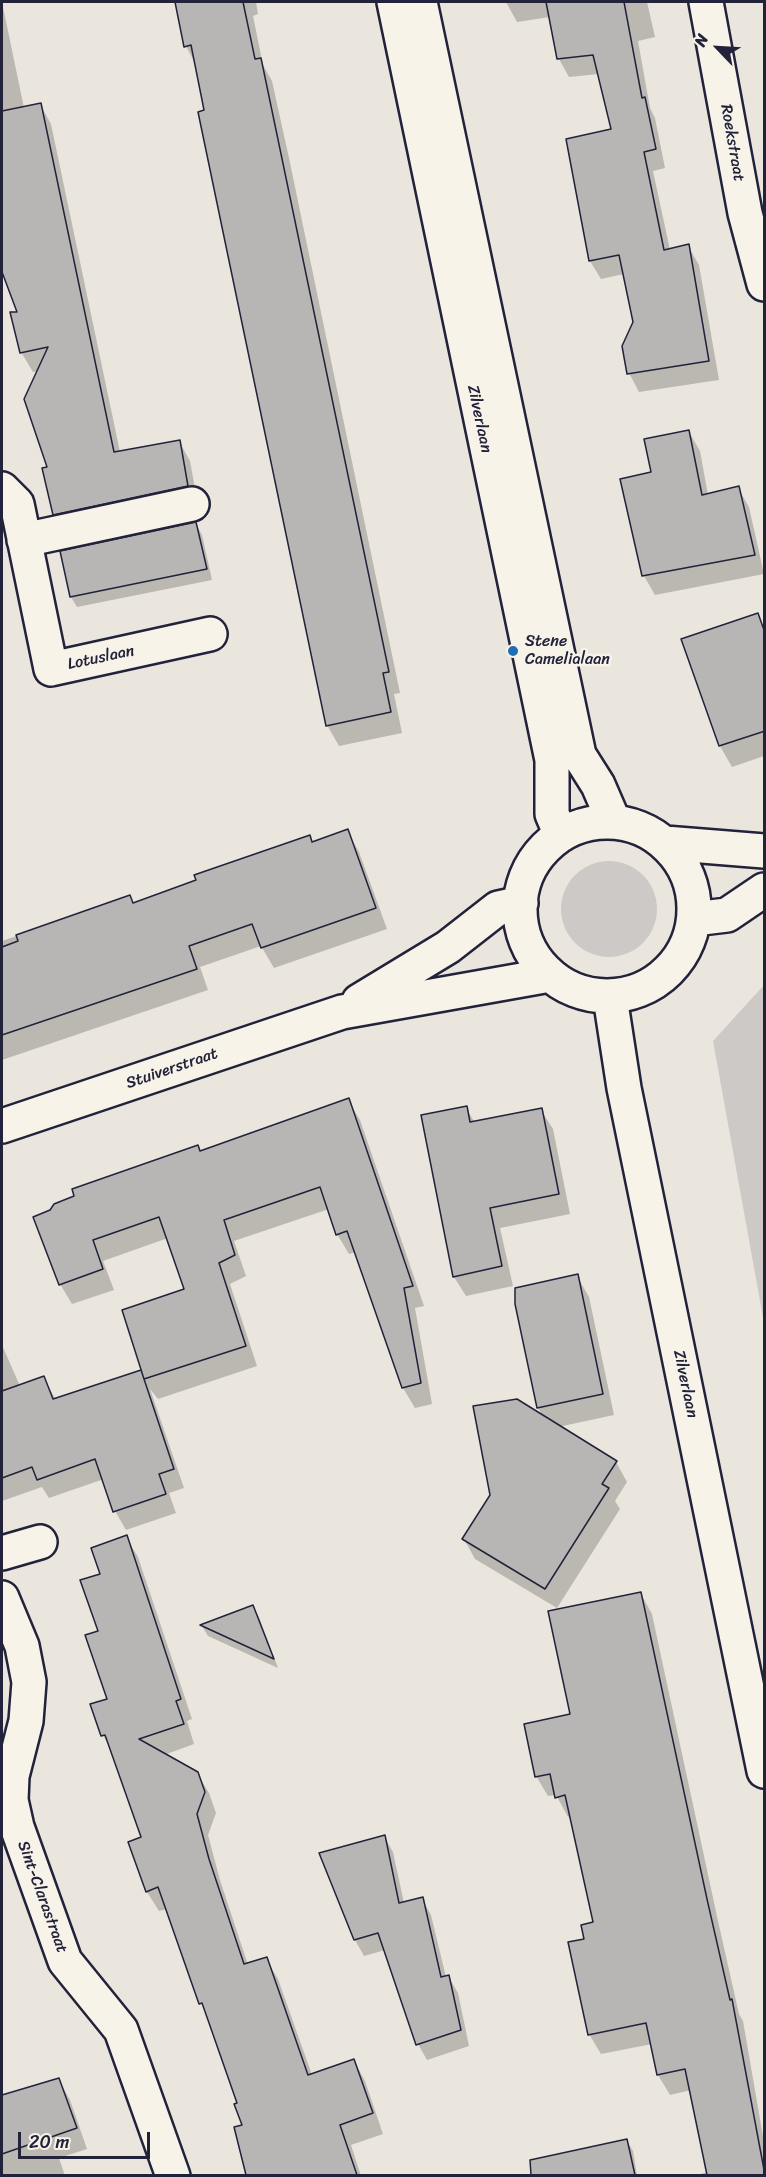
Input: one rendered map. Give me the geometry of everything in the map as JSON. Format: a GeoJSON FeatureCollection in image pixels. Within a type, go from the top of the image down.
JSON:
{"type":"FeatureCollection","features":[{"type":"Feature","properties":{"kind":"street","name":"Zilverlaan"},"geometry":{"type":"LineString","coordinates":[[394,2],[552,760],[552,814],[561,835]]}},
{"type":"Feature","properties":{"kind":"street","name":"Zilverlaan"},"geometry":{"type":"LineString","coordinates":[[420,2],[579,754],[598,785],[614,822]]}},
{"type":"Feature","properties":{"kind":"street","name":"Roekstraat"},"geometry":{"type":"LineString","coordinates":[[706,2],[745,213],[765,284]]}},
{"type":"Feature","properties":{"kind":"street","name":"Lotuslaan"},"geometry":{"type":"LineString","coordinates":[[2,489],[17,504],[51,669],[210,634]]}},
{"type":"Feature","properties":{"kind":"street"},"geometry":{"type":"LineString","coordinates":[[24,540],[192,504]]}},
{"type":"Feature","properties":{"kind":"street"},"geometry":{"type":"LineString","coordinates":[[614,822],[644,830],[665,843],[681,861],[692,886],[694,919],[684,952],[670,970],[652,984],[632,993],[610,996],[589,995],[568,987],[550,975],[536,959],[525,940],[522,891],[538,857],[561,835],[582,825],[614,822]]}},
{"type":"Feature","properties":{"kind":"street"},"geometry":{"type":"LineString","coordinates":[[665,843],[765,851]]}},
{"type":"Feature","properties":{"kind":"street"},"geometry":{"type":"LineString","coordinates":[[694,919],[727,915],[765,890]]}},
{"type":"Feature","properties":{"kind":"street","name":"Stuiverstraat"},"geometry":{"type":"LineString","coordinates":[[342,1012],[448,947],[498,908],[521,903]]}},
{"type":"Feature","properties":{"kind":"street","name":"Stuiverstraat"},"geometry":{"type":"LineString","coordinates":[[2,1126],[342,1012],[550,975]]}},
{"type":"Feature","properties":{"kind":"street","name":"Zilverlaan"},"geometry":{"type":"LineString","coordinates":[[610,996],[624,1088],[765,1771]]}},
{"type":"Feature","properties":{"kind":"street"},"geometry":{"type":"LineString","coordinates":[[2,1553],[40,1542]]}},
{"type":"Feature","properties":{"kind":"street","name":"Sint-Clarastraat"},"geometry":{"type":"LineString","coordinates":[[2,1598],[22,1646],[28,1682],[26,1721],[7,1775],[17,1827],[65,1961],[121,2030],[173,2175]]}},
{"type":"Feature","properties":{"kind":"shaded area"},"geometry":{"type":"Polygon","coordinates":[[[609,861],[628,864],[643,875],[654,890],[657,909],[654,928],[643,943],[628,954],[609,957],[590,954],[575,943],[564,928],[561,909],[564,890],[575,875],[590,864],[609,861]]]}},
{"type":"Feature","properties":{"kind":"shaded area"},"geometry":{"type":"Polygon","coordinates":[[[764,985],[764,1323],[713,1041],[764,985]]]}},
{"type":"Feature","properties":{"kind":"building"},"geometry":{"type":"Polygon","coordinates":[[[175,2],[243,2],[255,59],[261,58],[389,672],[383,673],[391,712],[326,726],[198,112],[204,110],[191,45],[184,47],[175,2]]]}},
{"type":"Feature","properties":{"kind":"building"},"geometry":{"type":"Polygon","coordinates":[[[546,2],[624,2],[642,98],[645,97],[656,149],[644,152],[664,250],[689,244],[709,361],[627,374],[622,346],[633,322],[619,255],[589,261],[566,139],[611,129],[593,55],[557,59],[546,2]]]}},
{"type":"Feature","properties":{"kind":"building"},"geometry":{"type":"Polygon","coordinates":[[[41,103],[114,452],[180,440],[188,486],[53,515],[42,468],[47,467],[24,399],[48,347],[20,353],[10,312],[17,312],[2,272],[2,111],[41,103]]]}},
{"type":"Feature","properties":{"kind":"building"},"geometry":{"type":"Polygon","coordinates":[[[689,430],[702,495],[739,486],[755,555],[642,576],[620,479],[651,472],[644,439],[689,430]]]}},
{"type":"Feature","properties":{"kind":"building"},"geometry":{"type":"Polygon","coordinates":[[[196,522],[207,569],[70,597],[60,551],[196,522]]]}},
{"type":"Feature","properties":{"kind":"building"},"geometry":{"type":"Polygon","coordinates":[[[758,613],[765,633],[765,731],[719,746],[681,639],[758,613]]]}},
{"type":"Feature","properties":{"kind":"building"},"geometry":{"type":"Polygon","coordinates":[[[348,829],[376,908],[261,948],[252,924],[189,946],[197,969],[2,1035],[2,947],[18,941],[16,935],[130,895],[133,903],[196,880],[194,875],[310,835],[312,842],[348,829]]]}},
{"type":"Feature","properties":{"kind":"building"},"geometry":{"type":"Polygon","coordinates":[[[349,1098],[413,1286],[404,1288],[421,1383],[402,1388],[347,1231],[336,1235],[320,1187],[224,1220],[235,1255],[219,1263],[246,1346],[144,1379],[122,1310],[184,1289],[159,1217],[93,1240],[103,1269],[59,1285],[33,1217],[50,1210],[54,1204],[74,1196],[72,1189],[198,1145],[200,1151],[349,1098]]]}},
{"type":"Feature","properties":{"kind":"building"},"geometry":{"type":"Polygon","coordinates":[[[467,1106],[470,1122],[542,1108],[559,1194],[490,1208],[502,1266],[453,1277],[421,1115],[467,1106]]]}},
{"type":"Feature","properties":{"kind":"building"},"geometry":{"type":"Polygon","coordinates":[[[578,1274],[603,1394],[537,1408],[515,1304],[515,1288],[578,1274]]]}},
{"type":"Feature","properties":{"kind":"building"},"geometry":{"type":"Polygon","coordinates":[[[141,1370],[174,1469],[159,1474],[166,1494],[113,1512],[95,1459],[37,1480],[32,1467],[2,1478],[2,1391],[44,1376],[53,1399],[141,1370]]]}},
{"type":"Feature","properties":{"kind":"building"},"geometry":{"type":"Polygon","coordinates":[[[517,1399],[617,1461],[602,1484],[609,1488],[545,1589],[462,1539],[490,1495],[473,1406],[517,1399]]]}},
{"type":"Feature","properties":{"kind":"building"},"geometry":{"type":"Polygon","coordinates":[[[127,1535],[181,1699],[176,1701],[184,1724],[139,1739],[198,1772],[205,1792],[197,1814],[209,1859],[244,1964],[267,1957],[308,2075],[354,2059],[373,2113],[340,2125],[357,2175],[246,2175],[234,2127],[242,2125],[234,2104],[237,2103],[158,1887],[146,1892],[128,1842],[141,1837],[105,1735],[101,1736],[90,1704],[107,1699],[85,1635],[98,1631],[80,1580],[100,1574],[91,1548],[127,1535]]]}},
{"type":"Feature","properties":{"kind":"building"},"geometry":{"type":"Polygon","coordinates":[[[641,1592],[707,1899],[730,2000],[732,1999],[765,2175],[707,2175],[685,2069],[657,2075],[646,2023],[588,2035],[568,1942],[584,1939],[581,1925],[593,1922],[565,1795],[555,1798],[550,1774],[535,1777],[524,1724],[570,1714],[548,1611],[641,1592]]]}},
{"type":"Feature","properties":{"kind":"building"},"geometry":{"type":"Polygon","coordinates":[[[253,1605],[274,1659],[200,1625],[253,1605]]]}},
{"type":"Feature","properties":{"kind":"building"},"geometry":{"type":"Polygon","coordinates":[[[385,1835],[399,1903],[423,1897],[441,1977],[449,1975],[461,2030],[416,2045],[378,1933],[354,1940],[319,1853],[385,1835]]]}},
{"type":"Feature","properties":{"kind":"building"},"geometry":{"type":"Polygon","coordinates":[[[59,2078],[77,2128],[2,2154],[2,2095],[59,2078]]]}},
{"type":"Feature","properties":{"kind":"building"},"geometry":{"type":"Polygon","coordinates":[[[627,2139],[635,2175],[531,2175],[530,2160],[627,2139]]]}},
{"type":"Feature","properties":{"kind":"place","name":"Stene Camelialaan"},"geometry":{"type":"Point","coordinates":[513,651]}}]}
